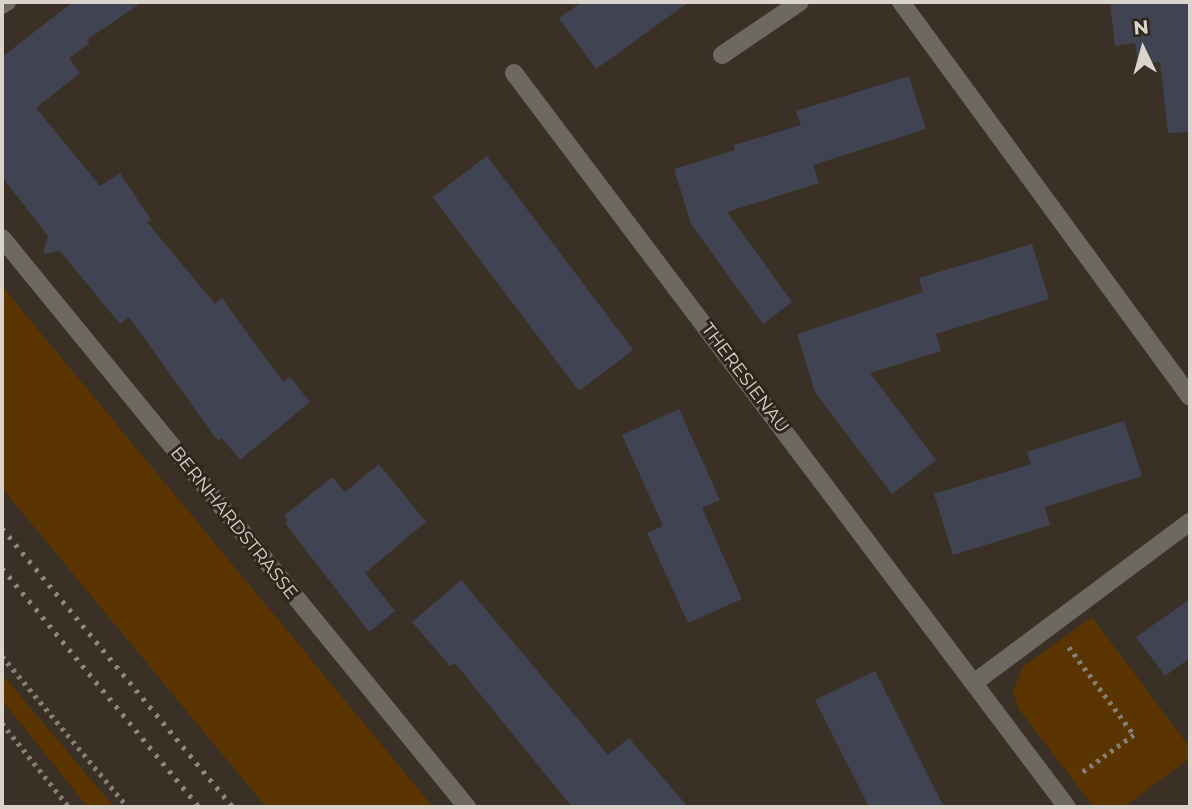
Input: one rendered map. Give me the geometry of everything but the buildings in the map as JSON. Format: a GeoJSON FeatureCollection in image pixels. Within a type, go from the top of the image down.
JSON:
{"type":"FeatureCollection","features":[{"type":"Feature","properties":{"kind":"street"},"geometry":{"type":"LineString","coordinates":[[2,5],[7,2]]}},
{"type":"Feature","properties":{"kind":"street"},"geometry":{"type":"LineString","coordinates":[[722,55],[800,2]]}},
{"type":"Feature","properties":{"kind":"street"},"geometry":{"type":"LineString","coordinates":[[901,2],[1190,397]]}},
{"type":"Feature","properties":{"kind":"street","name":"THERESIENAU"},"geometry":{"type":"LineString","coordinates":[[514,73],[975,682],[1061,800]]}},
{"type":"Feature","properties":{"kind":"street","name":"BERNHARDSTRASSE"},"geometry":{"type":"LineString","coordinates":[[2,238],[467,807]]}},
{"type":"Feature","properties":{"kind":"street"},"geometry":{"type":"LineString","coordinates":[[975,682],[1190,522]]}},
{"type":"Feature","properties":{"kind":"path"},"geometry":{"type":"LineString","coordinates":[[1053,625],[1134,735],[1061,800]]}},
{"type":"Feature","properties":{"kind":"path"},"geometry":{"type":"LineString","coordinates":[[2,656],[128,807]]}},
{"type":"Feature","properties":{"kind":"path"},"geometry":{"type":"LineString","coordinates":[[2,723],[69,807]]}},
{"type":"Feature","properties":{"kind":"shaded area"},"geometry":{"type":"Polygon","coordinates":[[[2,286],[433,807],[266,807],[2,488],[2,286]]]}},
{"type":"Feature","properties":{"kind":"shaded area"},"geometry":{"type":"Polygon","coordinates":[[[1092,617],[1190,748],[1190,758],[1124,807],[1094,807],[1018,708],[1013,692],[1023,667],[1092,617]]]}},
{"type":"Feature","properties":{"kind":"shaded area"},"geometry":{"type":"Polygon","coordinates":[[[2,674],[114,807],[88,807],[2,700],[2,674]]]}},
{"type":"Feature","properties":{"kind":"railway"},"geometry":{"type":"LineString","coordinates":[[2,528],[233,807]]}},
{"type":"Feature","properties":{"kind":"railway"},"geometry":{"type":"LineString","coordinates":[[2,568],[199,807]]}}]}
